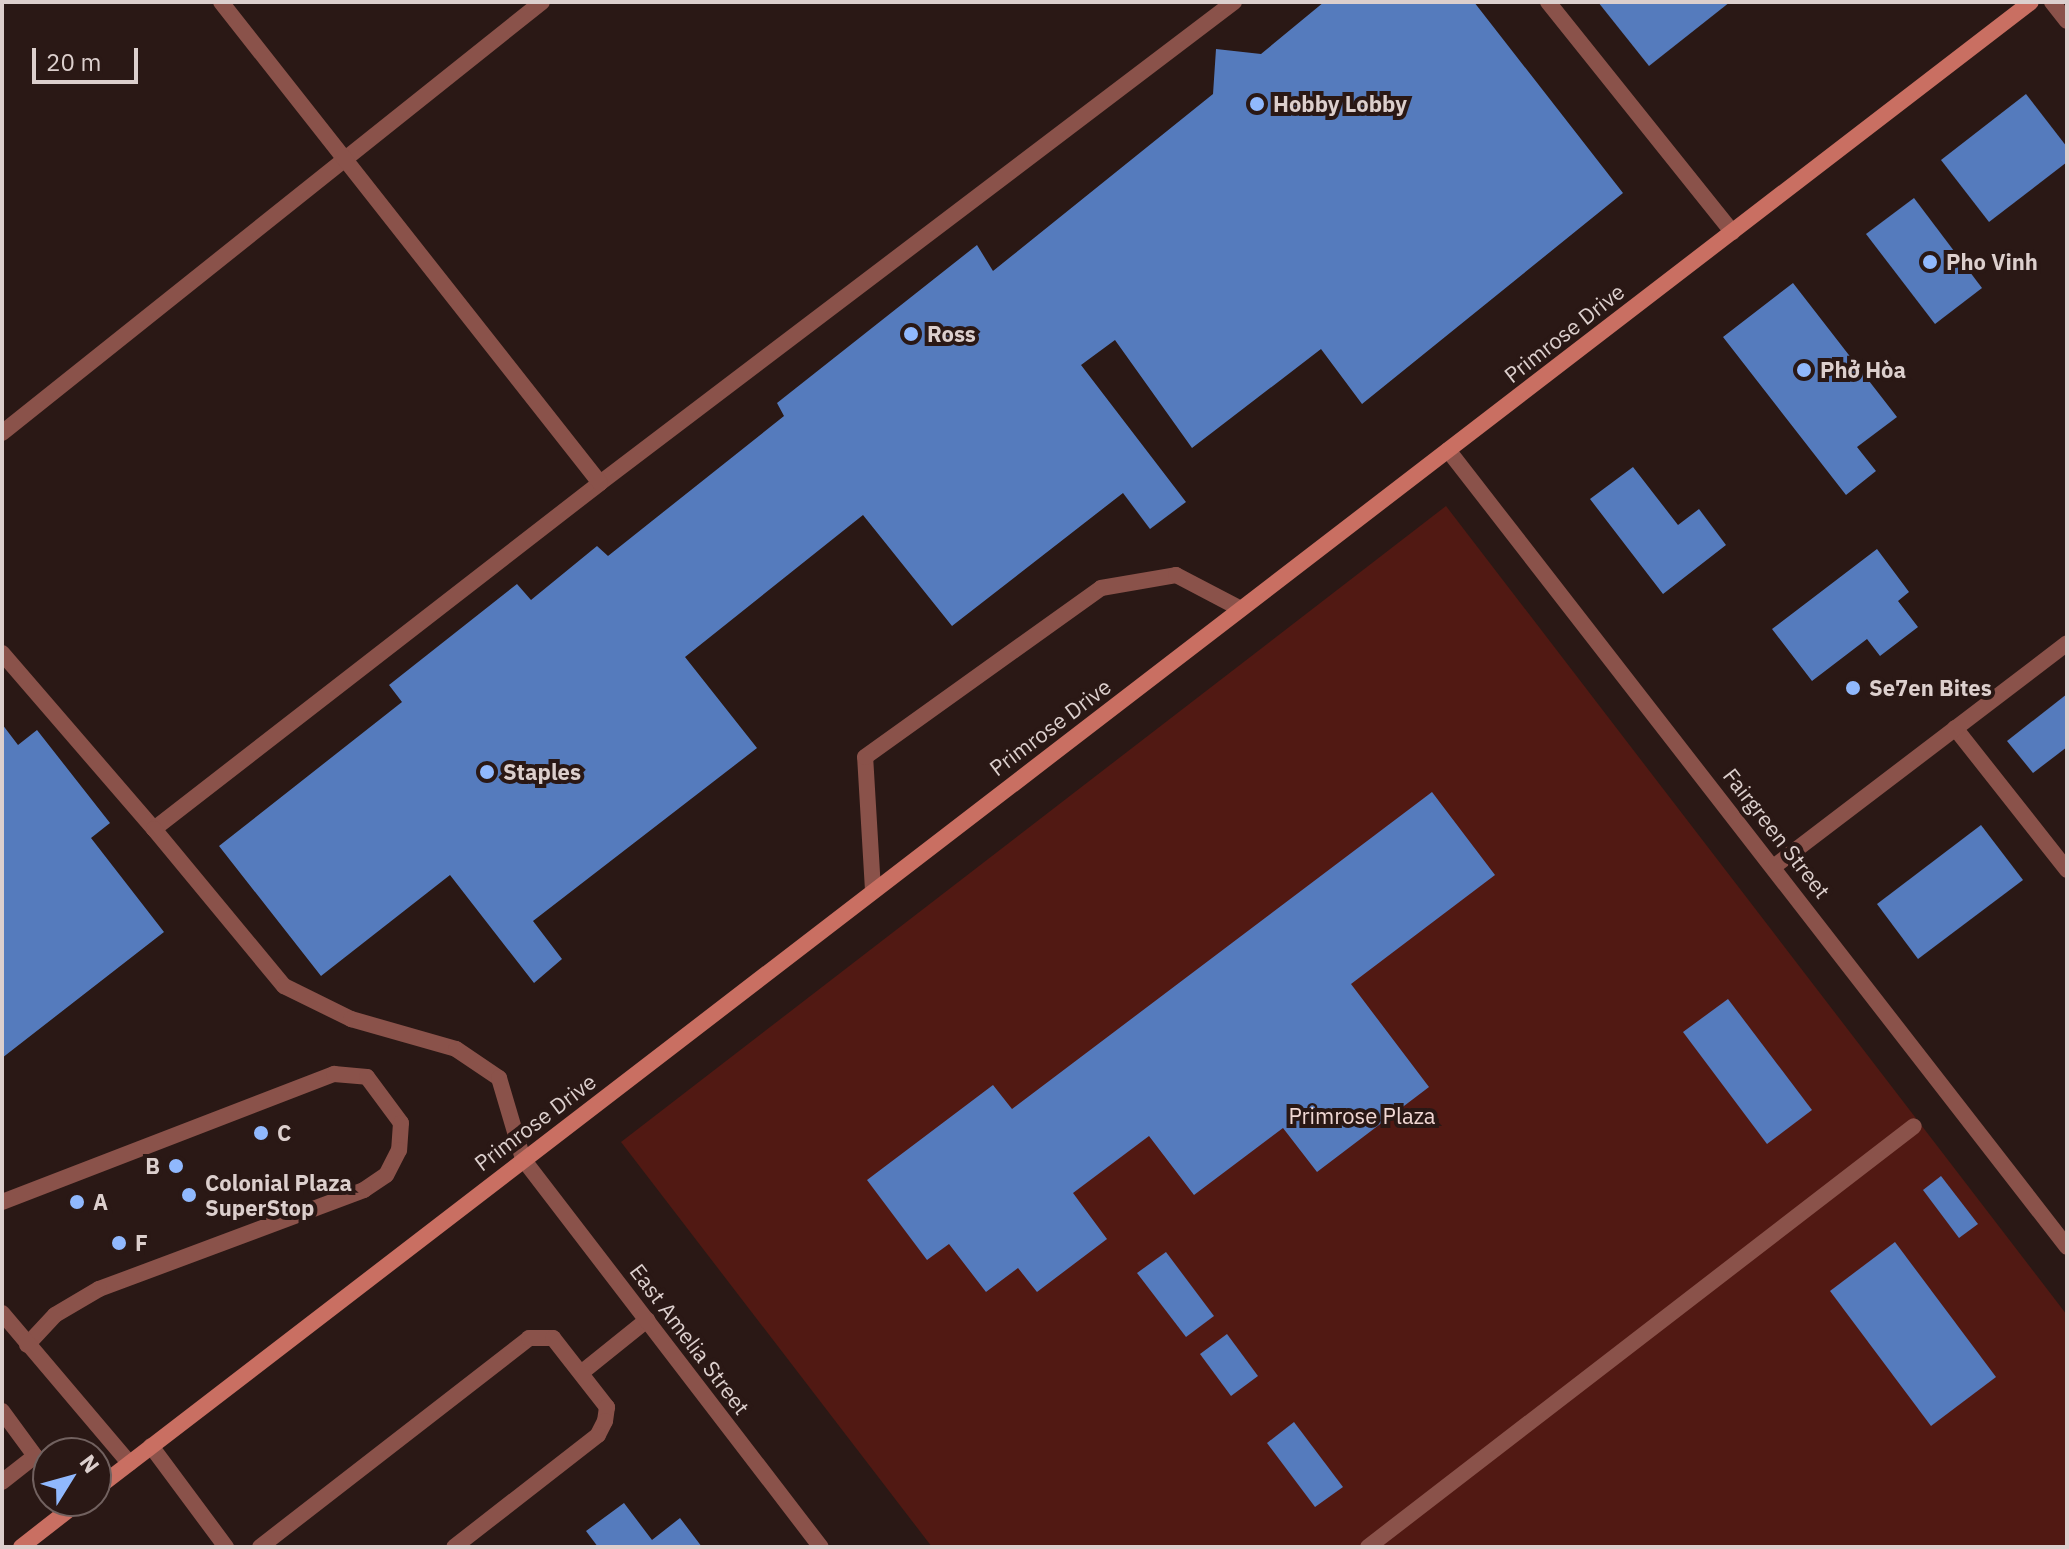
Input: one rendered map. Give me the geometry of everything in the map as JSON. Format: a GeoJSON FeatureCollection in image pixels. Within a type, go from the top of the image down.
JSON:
{"type":"FeatureCollection","features":[{"type":"Feature","properties":{"kind":"street"},"geometry":{"type":"LineString","coordinates":[[221,2],[341,160],[600,483]]}},
{"type":"Feature","properties":{"kind":"street"},"geometry":{"type":"LineString","coordinates":[[2,433],[542,2]]}},
{"type":"Feature","properties":{"kind":"street"},"geometry":{"type":"LineString","coordinates":[[154,829],[600,483],[1234,2]]}},
{"type":"Feature","properties":{"kind":"street"},"geometry":{"type":"LineString","coordinates":[[1548,2],[1732,232]]}},
{"type":"Feature","properties":{"kind":"street","name":"Primrose Drive"},"geometry":{"type":"LineString","coordinates":[[112,1476],[2031,2]]}},
{"type":"Feature","properties":{"kind":"street"},"geometry":{"type":"LineString","coordinates":[[2052,2],[2067,21]]}},
{"type":"Feature","properties":{"kind":"street","name":"Fairgreen Street"},"geometry":{"type":"LineString","coordinates":[[1448,450],[1776,865],[2067,1247]]}},
{"type":"Feature","properties":{"kind":"street"},"geometry":{"type":"LineString","coordinates":[[873,890],[865,757],[1101,588],[1176,575],[1241,609]]}},
{"type":"Feature","properties":{"kind":"street"},"geometry":{"type":"LineString","coordinates":[[1776,865],[2067,643]]}},
{"type":"Feature","properties":{"kind":"street"},"geometry":{"type":"LineString","coordinates":[[2,653],[284,986],[351,1019],[456,1049],[499,1078],[523,1159]]}},
{"type":"Feature","properties":{"kind":"street"},"geometry":{"type":"LineString","coordinates":[[1955,728],[2067,870]]}},
{"type":"Feature","properties":{"kind":"street"},"geometry":{"type":"LineString","coordinates":[[2,1202],[334,1074],[367,1077],[401,1123],[399,1150],[386,1175],[364,1190],[99,1289],[55,1315],[27,1345]]}},
{"type":"Feature","properties":{"kind":"street"},"geometry":{"type":"LineString","coordinates":[[1368,1547],[1914,1126]]}},
{"type":"Feature","properties":{"kind":"street","name":"East Amelia Street"},"geometry":{"type":"LineString","coordinates":[[523,1159],[821,1547]]}},
{"type":"Feature","properties":{"kind":"street"},"geometry":{"type":"LineString","coordinates":[[2,1313],[27,1345],[87,1405],[129,1463]]}},
{"type":"Feature","properties":{"kind":"street"},"geometry":{"type":"LineString","coordinates":[[581,1373],[647,1320]]}},
{"type":"Feature","properties":{"kind":"street"},"geometry":{"type":"LineString","coordinates":[[260,1547],[529,1338],[553,1338],[607,1407],[598,1435],[454,1547]]}},
{"type":"Feature","properties":{"kind":"street"},"geometry":{"type":"LineString","coordinates":[[2,1411],[32,1448]]}},
{"type":"Feature","properties":{"kind":"street"},"geometry":{"type":"LineString","coordinates":[[151,1446],[226,1547]]}},
{"type":"Feature","properties":{"kind":"street"},"geometry":{"type":"LineString","coordinates":[[2,1482],[32,1466]]}},
{"type":"Feature","properties":{"kind":"street"},"geometry":{"type":"LineString","coordinates":[[21,1547],[59,1517]]}},
{"type":"Feature","properties":{"kind":"green space","name":"Primrose Plaza"},"geometry":{"type":"Polygon","coordinates":[[[1446,506],[2067,1315],[2067,1547],[932,1547],[621,1142],[1446,506]]]}},
{"type":"Feature","properties":{"kind":"building"},"geometry":{"type":"Polygon","coordinates":[[[1324,2],[1474,2],[1623,193],[1362,404],[1321,349],[1192,448],[1115,340],[1081,365],[1186,502],[1150,529],[1123,493],[952,626],[863,515],[685,657],[757,748],[533,921],[562,959],[534,983],[450,875],[321,976],[219,846],[402,702],[389,685],[517,584],[531,600],[597,546],[608,556],[784,416],[777,403],[977,245],[993,271],[1213,94],[1216,49],[1261,54],[1324,2]]]}},
{"type":"Feature","properties":{"kind":"building"},"geometry":{"type":"Polygon","coordinates":[[[1598,2],[1730,2],[1649,66],[1598,2]]]}},
{"type":"Feature","properties":{"kind":"building"},"geometry":{"type":"Polygon","coordinates":[[[2026,94],[2067,147],[2067,162],[1989,222],[1941,160],[2026,94]]]}},
{"type":"Feature","properties":{"kind":"building"},"geometry":{"type":"Polygon","coordinates":[[[1914,198],[1982,288],[1935,324],[1866,234],[1914,198]]]}},
{"type":"Feature","properties":{"kind":"building"},"geometry":{"type":"Polygon","coordinates":[[[1793,283],[1897,417],[1857,447],[1876,471],[1846,495],[1723,337],[1793,283]]]}},
{"type":"Feature","properties":{"kind":"building"},"geometry":{"type":"Polygon","coordinates":[[[1633,467],[1678,525],[1699,509],[1726,545],[1663,594],[1590,499],[1633,467]]]}},
{"type":"Feature","properties":{"kind":"building"},"geometry":{"type":"Polygon","coordinates":[[[1877,549],[1909,592],[1898,601],[1918,627],[1880,656],[1867,639],[1812,681],[1772,629],[1877,549]]]}},
{"type":"Feature","properties":{"kind":"building"},"geometry":{"type":"Polygon","coordinates":[[[2067,694],[2067,747],[2033,773],[2007,741],[2067,694]]]}},
{"type":"Feature","properties":{"kind":"building"},"geometry":{"type":"Polygon","coordinates":[[[2,724],[18,745],[37,730],[110,823],[91,838],[164,932],[2,1058],[2,724]]]}},
{"type":"Feature","properties":{"kind":"building"},"geometry":{"type":"Polygon","coordinates":[[[1432,792],[1495,875],[1351,984],[1429,1087],[1317,1172],[1283,1128],[1194,1195],[1149,1136],[1073,1193],[1107,1239],[1037,1292],[1018,1268],[986,1292],[949,1244],[927,1260],[867,1180],[993,1085],[1012,1109],[1432,792]]]}},
{"type":"Feature","properties":{"kind":"building"},"geometry":{"type":"Polygon","coordinates":[[[1981,825],[2023,880],[1918,959],[1877,904],[1981,825]]]}},
{"type":"Feature","properties":{"kind":"building"},"geometry":{"type":"Polygon","coordinates":[[[1728,999],[1812,1110],[1767,1144],[1683,1032],[1728,999]]]}},
{"type":"Feature","properties":{"kind":"building"},"geometry":{"type":"Polygon","coordinates":[[[1941,1176],[1978,1224],[1959,1238],[1923,1190],[1941,1176]]]}},
{"type":"Feature","properties":{"kind":"building"},"geometry":{"type":"Polygon","coordinates":[[[1895,1242],[1996,1377],[1931,1426],[1830,1291],[1895,1242]]]}},
{"type":"Feature","properties":{"kind":"building"},"geometry":{"type":"Polygon","coordinates":[[[1166,1252],[1214,1316],[1186,1337],[1137,1273],[1166,1252]]]}},
{"type":"Feature","properties":{"kind":"building"},"geometry":{"type":"Polygon","coordinates":[[[1227,1334],[1258,1376],[1231,1396],[1200,1354],[1227,1334]]]}},
{"type":"Feature","properties":{"kind":"building"},"geometry":{"type":"Polygon","coordinates":[[[1294,1422],[1343,1487],[1315,1507],[1267,1443],[1294,1422]]]}},
{"type":"Feature","properties":{"kind":"building"},"geometry":{"type":"Polygon","coordinates":[[[624,1503],[652,1540],[680,1518],[702,1547],[598,1547],[586,1531],[624,1503]]]}},
{"type":"Feature","properties":{"kind":"place","name":"Hobby Lobby"},"geometry":{"type":"Point","coordinates":[1257,104]}},
{"type":"Feature","properties":{"kind":"place","name":"Pho Vinh"},"geometry":{"type":"Point","coordinates":[1930,262]}},
{"type":"Feature","properties":{"kind":"place","name":"Ross"},"geometry":{"type":"Point","coordinates":[911,334]}},
{"type":"Feature","properties":{"kind":"place","name":"Phở Hòa"},"geometry":{"type":"Point","coordinates":[1804,370]}},
{"type":"Feature","properties":{"kind":"place","name":"Se7en Bites"},"geometry":{"type":"Point","coordinates":[1853,688]}},
{"type":"Feature","properties":{"kind":"place","name":"Staples"},"geometry":{"type":"Point","coordinates":[487,772]}},
{"type":"Feature","properties":{"kind":"place","name":"C"},"geometry":{"type":"Point","coordinates":[261,1133]}},
{"type":"Feature","properties":{"kind":"place","name":"B"},"geometry":{"type":"Point","coordinates":[176,1166]}},
{"type":"Feature","properties":{"kind":"place","name":"Colonial Plaza SuperStop"},"geometry":{"type":"Point","coordinates":[189,1195]}},
{"type":"Feature","properties":{"kind":"place","name":"A"},"geometry":{"type":"Point","coordinates":[77,1202]}},
{"type":"Feature","properties":{"kind":"place","name":"F"},"geometry":{"type":"Point","coordinates":[119,1243]}}]}
